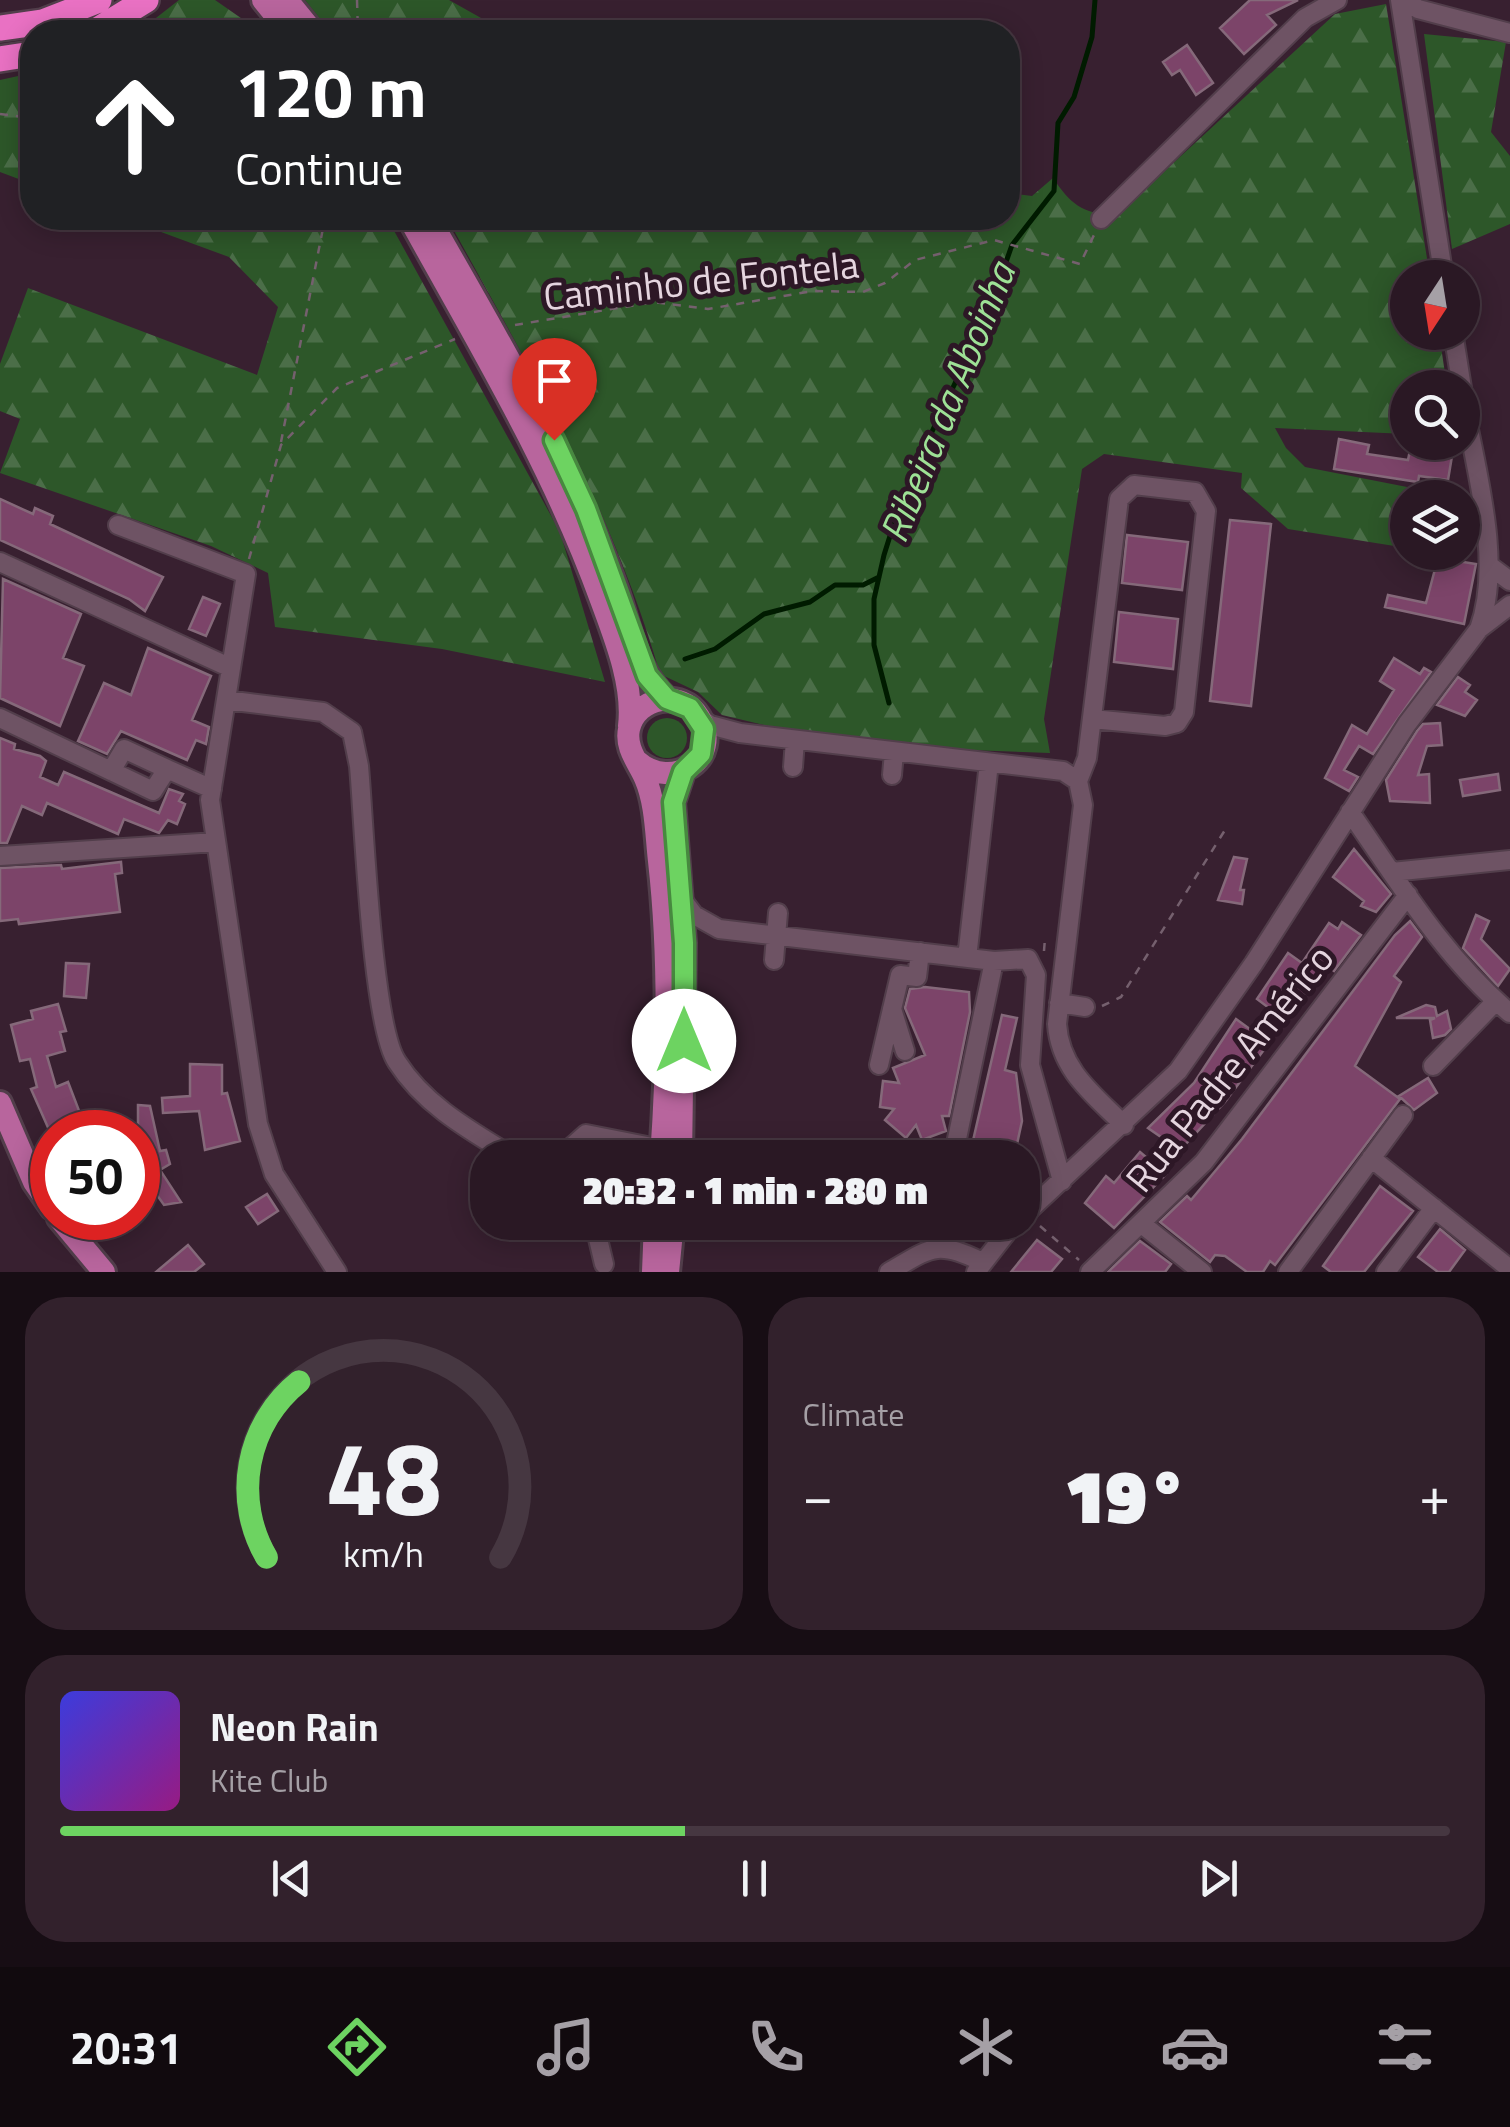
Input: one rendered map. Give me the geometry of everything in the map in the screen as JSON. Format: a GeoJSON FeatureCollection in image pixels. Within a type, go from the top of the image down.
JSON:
{"type":"FeatureCollection","features":[{"type":"Feature","properties":{"kind":"highway"},"geometry":{"type":"LineString","coordinates":[[49,20],[99,0]]}},
{"type":"Feature","properties":{"kind":"highway"},"geometry":{"type":"LineString","coordinates":[[114,20],[146,0]]}},
{"type":"Feature","properties":{"kind":"main road"},"geometry":{"type":"LineString","coordinates":[[288,0],[304,20]]}},
{"type":"Feature","properties":{"kind":"main road"},"geometry":{"type":"LineString","coordinates":[[415,230],[567,510],[611,628],[630,701],[630,748],[650,792],[664,932],[671,1140]]}},
{"type":"Feature","properties":{"kind":"main road"},"geometry":{"type":"LineString","coordinates":[[437,230],[567,466],[609,568],[638,658],[667,699]]}},
{"type":"Feature","properties":{"kind":"main road"},"geometry":{"type":"LineString","coordinates":[[629,726],[644,706],[667,699],[680,701],[699,717],[704,729],[701,754],[683,772],[673,802],[684,962],[672,1140]]}},
{"type":"Feature","properties":{"kind":"main road"},"geometry":{"type":"LineString","coordinates":[[636,762],[658,774],[683,772]]}},
{"type":"Feature","properties":{"kind":"main road"},"geometry":{"type":"LineString","coordinates":[[0,1102],[30,1169]]}},
{"type":"Feature","properties":{"kind":"main road"},"geometry":{"type":"LineString","coordinates":[[77,1240],[104,1272]]}},
{"type":"Feature","properties":{"kind":"main road"},"geometry":{"type":"LineString","coordinates":[[649,1272],[653,1240]]}},
{"type":"Feature","properties":{"kind":"main road"},"geometry":{"type":"LineString","coordinates":[[668,1272],[672,1240]]}},
{"type":"Feature","properties":{"kind":"street"},"geometry":{"type":"LineString","coordinates":[[1102,218],[1305,18],[1337,0]]}},
{"type":"Feature","properties":{"kind":"street"},"geometry":{"type":"LineString","coordinates":[[1441,260],[1402,0],[1510,33]]}},
{"type":"Feature","properties":{"kind":"street"},"geometry":{"type":"LineString","coordinates":[[1407,38],[1418,20],[1438,14]]}},
{"type":"Feature","properties":{"kind":"street"},"geometry":{"type":"LineString","coordinates":[[1473,460],[1490,566],[1487,607],[1479,629]]}},
{"type":"Feature","properties":{"kind":"street"},"geometry":{"type":"LineString","coordinates":[[1092,718],[1165,726],[1177,723],[1184,712],[1206,512],[1195,492],[1134,485],[1119,499],[1087,758],[1078,781],[1083,805],[1059,1003],[1058,1049],[1064,1063],[1124,1124]]}},
{"type":"Feature","properties":{"kind":"street"},"geometry":{"type":"LineString","coordinates":[[118,525],[246,574],[212,789],[216,842],[258,1124],[274,1174],[337,1272]]}},
{"type":"Feature","properties":{"kind":"street"},"geometry":{"type":"LineString","coordinates":[[0,562],[231,668]]}},
{"type":"Feature","properties":{"kind":"street"},"geometry":{"type":"LineString","coordinates":[[1490,566],[1510,581]]}},
{"type":"Feature","properties":{"kind":"street"},"geometry":{"type":"LineString","coordinates":[[1040,1200],[1178,1071],[1407,724],[1479,629],[1510,604]]}},
{"type":"Feature","properties":{"kind":"street"},"geometry":{"type":"LineString","coordinates":[[226,700],[323,712],[352,732],[359,766],[380,990],[393,1058],[418,1090],[489,1140]]}},
{"type":"Feature","properties":{"kind":"street"},"geometry":{"type":"LineString","coordinates":[[699,717],[740,733],[1063,771],[1078,781]]}},
{"type":"Feature","properties":{"kind":"street"},"geometry":{"type":"LineString","coordinates":[[0,718],[154,791],[167,769]]}},
{"type":"Feature","properties":{"kind":"street"},"geometry":{"type":"LineString","coordinates":[[701,754],[718,738],[740,733]]}},
{"type":"Feature","properties":{"kind":"street"},"geometry":{"type":"LineString","coordinates":[[793,766],[796,740]]}},
{"type":"Feature","properties":{"kind":"street"},"geometry":{"type":"LineString","coordinates":[[111,771],[124,749],[212,789]]}},
{"type":"Feature","properties":{"kind":"street"},"geometry":{"type":"LineString","coordinates":[[892,775],[894,752]]}},
{"type":"Feature","properties":{"kind":"street"},"geometry":{"type":"LineString","coordinates":[[967,958],[990,763]]}},
{"type":"Feature","properties":{"kind":"street"},"geometry":{"type":"LineString","coordinates":[[1350,812],[1408,895],[1503,1007],[1434,1066]]}},
{"type":"Feature","properties":{"kind":"street"},"geometry":{"type":"LineString","coordinates":[[0,856],[216,842]]}},
{"type":"Feature","properties":{"kind":"street"},"geometry":{"type":"LineString","coordinates":[[1392,872],[1510,860]]}},
{"type":"Feature","properties":{"kind":"street","name":"Rua Padre Américo"},"geometry":{"type":"LineString","coordinates":[[1091,1272],[1204,1162],[1408,895]]}},
{"type":"Feature","properties":{"kind":"street"},"geometry":{"type":"LineString","coordinates":[[681,898],[694,915],[719,928],[994,961],[1014,956],[1028,959],[1035,966],[1030,1066],[1062,1181]]}},
{"type":"Feature","properties":{"kind":"street"},"geometry":{"type":"LineString","coordinates":[[774,960],[778,912]]}},
{"type":"Feature","properties":{"kind":"street"},"geometry":{"type":"LineString","coordinates":[[684,962],[693,942],[719,928]]}},
{"type":"Feature","properties":{"kind":"street"},"geometry":{"type":"LineString","coordinates":[[879,1065],[900,975],[917,977],[920,952]]}},
{"type":"Feature","properties":{"kind":"street"},"geometry":{"type":"LineString","coordinates":[[956,1140],[994,961]]}},
{"type":"Feature","properties":{"kind":"street"},"geometry":{"type":"LineString","coordinates":[[1059,1003],[1085,1007]]}},
{"type":"Feature","properties":{"kind":"street"},"geometry":{"type":"LineString","coordinates":[[892,1009],[905,1051]]}},
{"type":"Feature","properties":{"kind":"street"},"geometry":{"type":"LineString","coordinates":[[1288,1272],[1403,1115]]}},
{"type":"Feature","properties":{"kind":"street"},"geometry":{"type":"LineString","coordinates":[[579,1140],[586,1134],[612,1140]]}},
{"type":"Feature","properties":{"kind":"street"},"geometry":{"type":"LineString","coordinates":[[1372,1158],[1510,1268]]}},
{"type":"Feature","properties":{"kind":"street"},"geometry":{"type":"LineString","coordinates":[[1386,1272],[1434,1208]]}},
{"type":"Feature","properties":{"kind":"street"},"geometry":{"type":"LineString","coordinates":[[1142,1225],[1202,1272]]}},
{"type":"Feature","properties":{"kind":"street"},"geometry":{"type":"LineString","coordinates":[[598,1240],[604,1264]]}},
{"type":"Feature","properties":{"kind":"street"},"geometry":{"type":"LineString","coordinates":[[889,1272],[931,1248],[952,1247],[978,1267],[1001,1240]]}},
{"type":"Feature","properties":{"kind":"path","name":"Caminho de Fontela"},"geometry":{"type":"LineString","coordinates":[[503,327],[654,302],[708,309],[814,290],[863,292],[885,283],[915,260],[994,240],[1080,264],[1102,218]]}},
{"type":"Feature","properties":{"kind":"path"},"geometry":{"type":"LineString","coordinates":[[246,574],[258,514],[281,445],[323,230]]}},
{"type":"Feature","properties":{"kind":"path"},"geometry":{"type":"LineString","coordinates":[[281,445],[336,388],[415,352],[462,337]]}},
{"type":"Feature","properties":{"kind":"path"},"geometry":{"type":"LineString","coordinates":[[1085,1007],[1107,1006],[1120,997],[1226,830]]}},
{"type":"Feature","properties":{"kind":"path"},"geometry":{"type":"LineString","coordinates":[[1042,959],[1045,938]]}},
{"type":"Feature","properties":{"kind":"path"},"geometry":{"type":"LineString","coordinates":[[1040,1236],[1091,1272]]}},
{"type":"Feature","properties":{"kind":"green space"},"geometry":{"type":"Polygon","coordinates":[[[179,0],[215,0],[244,20],[153,20],[179,0]]]}},
{"type":"Feature","properties":{"kind":"green space"},"geometry":{"type":"Polygon","coordinates":[[[305,0],[449,0],[485,20],[321,20],[305,0]]]}},
{"type":"Feature","properties":{"kind":"green space"},"geometry":{"type":"Polygon","coordinates":[[[1386,4],[1427,260],[1390,260],[1390,350],[1442,350],[1444,370],[1390,370],[1390,433],[1275,428],[1286,448],[1305,467],[1390,484],[1390,545],[1288,529],[1241,488],[1242,473],[1104,454],[1082,469],[1044,719],[1050,753],[886,747],[794,732],[722,715],[698,692],[660,674],[641,613],[594,497],[538,384],[454,230],[1020,230],[1020,194],[1032,196],[1053,178],[1080,207],[1096,213],[1118,214],[1335,14],[1386,4]]]}},
{"type":"Feature","properties":{"kind":"green space"},"geometry":{"type":"Polygon","coordinates":[[[1424,34],[1506,42],[1491,132],[1510,156],[1510,224],[1452,249],[1424,34]]]}},
{"type":"Feature","properties":{"kind":"green space"},"geometry":{"type":"Polygon","coordinates":[[[20,76],[20,180],[0,172],[0,80],[20,76]]]}},
{"type":"Feature","properties":{"kind":"green space"},"geometry":{"type":"Polygon","coordinates":[[[156,230],[394,230],[560,532],[605,682],[442,649],[275,627],[268,573],[211,546],[0,473],[20,419],[0,411],[0,364],[28,288],[257,375],[278,307],[229,257],[156,230]]]}},
{"type":"Feature","properties":{"kind":"green space"},"geometry":{"type":"Polygon","coordinates":[[[667,718],[681,724],[687,738],[681,752],[667,758],[653,752],[647,738],[653,724],[667,718]]]}},
{"type":"Feature","properties":{"kind":"building"},"geometry":{"type":"Polygon","coordinates":[[[1250,0],[1298,0],[1267,15],[1276,25],[1244,54],[1220,28],[1250,0]]]}},
{"type":"Feature","properties":{"kind":"building"},"geometry":{"type":"Polygon","coordinates":[[[1187,45],[1213,83],[1196,95],[1180,70],[1172,75],[1163,62],[1187,45]]]}},
{"type":"Feature","properties":{"kind":"building"},"geometry":{"type":"Polygon","coordinates":[[[1339,439],[1369,445],[1367,454],[1390,460],[1451,460],[1448,480],[1419,476],[1418,480],[1405,480],[1334,469],[1339,439]]]}},
{"type":"Feature","properties":{"kind":"building"},"geometry":{"type":"Polygon","coordinates":[[[0,499],[33,514],[35,508],[53,516],[50,524],[163,577],[145,611],[129,599],[0,540],[0,499]]]}},
{"type":"Feature","properties":{"kind":"building"},"geometry":{"type":"Polygon","coordinates":[[[1230,520],[1271,524],[1251,706],[1210,701],[1230,520]]]}},
{"type":"Feature","properties":{"kind":"building"},"geometry":{"type":"Polygon","coordinates":[[[1127,535],[1188,542],[1182,590],[1122,583],[1127,535]]]}},
{"type":"Feature","properties":{"kind":"building"},"geometry":{"type":"Polygon","coordinates":[[[1435,570],[1475,570],[1464,624],[1385,607],[1388,595],[1426,603],[1435,570]]]}},
{"type":"Feature","properties":{"kind":"building"},"geometry":{"type":"Polygon","coordinates":[[[3,579],[81,614],[63,658],[84,666],[60,726],[0,698],[3,579]]]}},
{"type":"Feature","properties":{"kind":"building"},"geometry":{"type":"Polygon","coordinates":[[[203,597],[220,604],[206,636],[189,629],[203,597]]]}},
{"type":"Feature","properties":{"kind":"building"},"geometry":{"type":"Polygon","coordinates":[[[1119,612],[1178,619],[1173,669],[1114,662],[1119,612]]]}},
{"type":"Feature","properties":{"kind":"building"},"geometry":{"type":"Polygon","coordinates":[[[148,648],[211,676],[192,720],[209,727],[206,744],[196,740],[187,760],[121,731],[107,754],[78,741],[104,683],[131,695],[148,648]]]}},
{"type":"Feature","properties":{"kind":"building"},"geometry":{"type":"Polygon","coordinates":[[[1394,658],[1420,674],[1424,668],[1431,672],[1373,754],[1359,746],[1344,770],[1358,777],[1349,791],[1325,778],[1352,725],[1367,734],[1394,690],[1380,681],[1394,658]]]}},
{"type":"Feature","properties":{"kind":"building"},"geometry":{"type":"Polygon","coordinates":[[[1458,677],[1470,685],[1465,692],[1477,700],[1465,716],[1437,705],[1458,677]]]}},
{"type":"Feature","properties":{"kind":"building"},"geometry":{"type":"Polygon","coordinates":[[[1440,723],[1442,745],[1427,746],[1418,775],[1429,774],[1430,803],[1390,801],[1386,780],[1417,731],[1423,724],[1440,723]]]}},
{"type":"Feature","properties":{"kind":"building"},"geometry":{"type":"Polygon","coordinates":[[[0,738],[15,744],[14,749],[40,756],[46,761],[40,777],[58,785],[64,772],[159,813],[169,789],[183,794],[179,801],[185,804],[177,824],[168,820],[159,833],[124,819],[118,834],[47,803],[42,815],[22,806],[7,843],[0,843],[0,738]]]}},
{"type":"Feature","properties":{"kind":"building"},"geometry":{"type":"Polygon","coordinates":[[[1498,774],[1500,790],[1463,796],[1460,780],[1498,774]]]}},
{"type":"Feature","properties":{"kind":"building"},"geometry":{"type":"Polygon","coordinates":[[[1354,849],[1391,894],[1376,912],[1361,906],[1364,901],[1333,877],[1354,849]]]}},
{"type":"Feature","properties":{"kind":"building"},"geometry":{"type":"Polygon","coordinates":[[[1234,857],[1247,859],[1240,890],[1244,890],[1242,904],[1218,900],[1234,857]]]}},
{"type":"Feature","properties":{"kind":"building"},"geometry":{"type":"Polygon","coordinates":[[[121,862],[122,873],[115,874],[120,912],[19,924],[18,919],[0,921],[0,868],[61,865],[62,869],[121,862]]]}},
{"type":"Feature","properties":{"kind":"building"},"geometry":{"type":"Polygon","coordinates":[[[1476,915],[1489,921],[1481,939],[1510,969],[1498,986],[1463,948],[1476,915]]]}},
{"type":"Feature","properties":{"kind":"building"},"geometry":{"type":"Polygon","coordinates":[[[1410,921],[1422,937],[1394,976],[1401,982],[1355,1066],[1400,1099],[1275,1265],[1270,1261],[1263,1272],[1247,1272],[1225,1256],[1215,1255],[1210,1262],[1160,1222],[1187,1196],[1191,1200],[1242,1139],[1395,935],[1410,921]]]}},
{"type":"Feature","properties":{"kind":"building"},"geometry":{"type":"Polygon","coordinates":[[[1342,922],[1361,935],[1334,971],[1326,965],[1285,1020],[1257,999],[1288,953],[1302,963],[1329,923],[1338,929],[1342,922]]]}},
{"type":"Feature","properties":{"kind":"building"},"geometry":{"type":"Polygon","coordinates":[[[66,963],[89,964],[86,998],[64,996],[66,963]]]}},
{"type":"Feature","properties":{"kind":"building"},"geometry":{"type":"Polygon","coordinates":[[[910,989],[969,992],[970,1012],[949,1116],[942,1116],[946,1131],[922,1140],[916,1125],[906,1138],[885,1120],[894,1109],[880,1107],[883,1081],[899,1083],[893,1068],[925,1055],[905,1008],[910,989]]]}},
{"type":"Feature","properties":{"kind":"building"},"geometry":{"type":"Polygon","coordinates":[[[58,1004],[66,1031],[60,1032],[65,1051],[47,1056],[56,1087],[68,1082],[79,1110],[40,1110],[31,1089],[37,1087],[30,1059],[20,1061],[11,1025],[33,1019],[31,1011],[58,1004]]]}},
{"type":"Feature","properties":{"kind":"building"},"geometry":{"type":"Polygon","coordinates":[[[1426,1005],[1435,1007],[1437,1016],[1447,1011],[1451,1029],[1445,1035],[1433,1038],[1430,1020],[1435,1018],[1396,1018],[1426,1005]]]}},
{"type":"Feature","properties":{"kind":"building"},"geometry":{"type":"Polygon","coordinates":[[[1002,1015],[1017,1018],[1005,1070],[1016,1073],[1022,1121],[1018,1140],[973,1140],[1002,1015]]]}},
{"type":"Feature","properties":{"kind":"building"},"geometry":{"type":"Polygon","coordinates":[[[1236,1019],[1269,1043],[1225,1102],[1180,1150],[1148,1128],[1194,1083],[1236,1019]]]}},
{"type":"Feature","properties":{"kind":"building"},"geometry":{"type":"Polygon","coordinates":[[[190,1064],[222,1065],[222,1094],[227,1093],[240,1141],[205,1150],[199,1111],[163,1113],[162,1098],[190,1096],[190,1064]]]}},
{"type":"Feature","properties":{"kind":"building"},"geometry":{"type":"Polygon","coordinates":[[[1428,1078],[1437,1093],[1414,1110],[1399,1096],[1428,1078]]]}},
{"type":"Feature","properties":{"kind":"building"},"geometry":{"type":"Polygon","coordinates":[[[166,1150],[170,1164],[160,1170],[160,1151],[166,1150]]]}},
{"type":"Feature","properties":{"kind":"building"},"geometry":{"type":"Polygon","coordinates":[[[1140,1152],[1166,1174],[1114,1228],[1085,1203],[1106,1176],[1114,1183],[1140,1152]]]}},
{"type":"Feature","properties":{"kind":"building"},"geometry":{"type":"Polygon","coordinates":[[[160,1170],[181,1202],[164,1205],[160,1199],[160,1170]]]}},
{"type":"Feature","properties":{"kind":"building"},"geometry":{"type":"Polygon","coordinates":[[[1380,1186],[1413,1211],[1364,1272],[1331,1272],[1323,1266],[1380,1186]]]}},
{"type":"Feature","properties":{"kind":"building"},"geometry":{"type":"Polygon","coordinates":[[[267,1194],[278,1211],[258,1224],[246,1207],[267,1194]]]}},
{"type":"Feature","properties":{"kind":"building"},"geometry":{"type":"Polygon","coordinates":[[[1440,1229],[1465,1250],[1449,1272],[1438,1272],[1418,1257],[1440,1229]]]}},
{"type":"Feature","properties":{"kind":"building"},"geometry":{"type":"Polygon","coordinates":[[[1037,1240],[1062,1259],[1051,1272],[1011,1272],[1037,1240]]]}},
{"type":"Feature","properties":{"kind":"building"},"geometry":{"type":"Polygon","coordinates":[[[1140,1241],[1171,1264],[1165,1272],[1108,1272],[1140,1241]]]}},
{"type":"Feature","properties":{"kind":"building"},"geometry":{"type":"Polygon","coordinates":[[[188,1245],[204,1264],[194,1272],[156,1272],[188,1245]]]}},
{"type":"Feature","properties":{"kind":"waterway","name":"Ribeira da Aboinha"},"geometry":{"type":"LineString","coordinates":[[889,703],[874,645],[874,599],[884,555],[895,520],[925,472],[928,440],[987,316],[1012,245],[1054,191],[1058,123],[1074,97],[1092,37],[1095,0]]}},
{"type":"Feature","properties":{"kind":"waterway"},"geometry":{"type":"LineString","coordinates":[[685,659],[715,649],[764,614],[810,602],[835,585],[863,585],[879,577]]}},
{"type":"Feature","properties":{"kind":"route"},"geometry":{"type":"LineString","coordinates":[[554,440],[586,509],[647,676],[667,699],[690,708],[704,729],[701,754],[683,772],[673,802],[684,943],[684,1041]]}}]}
